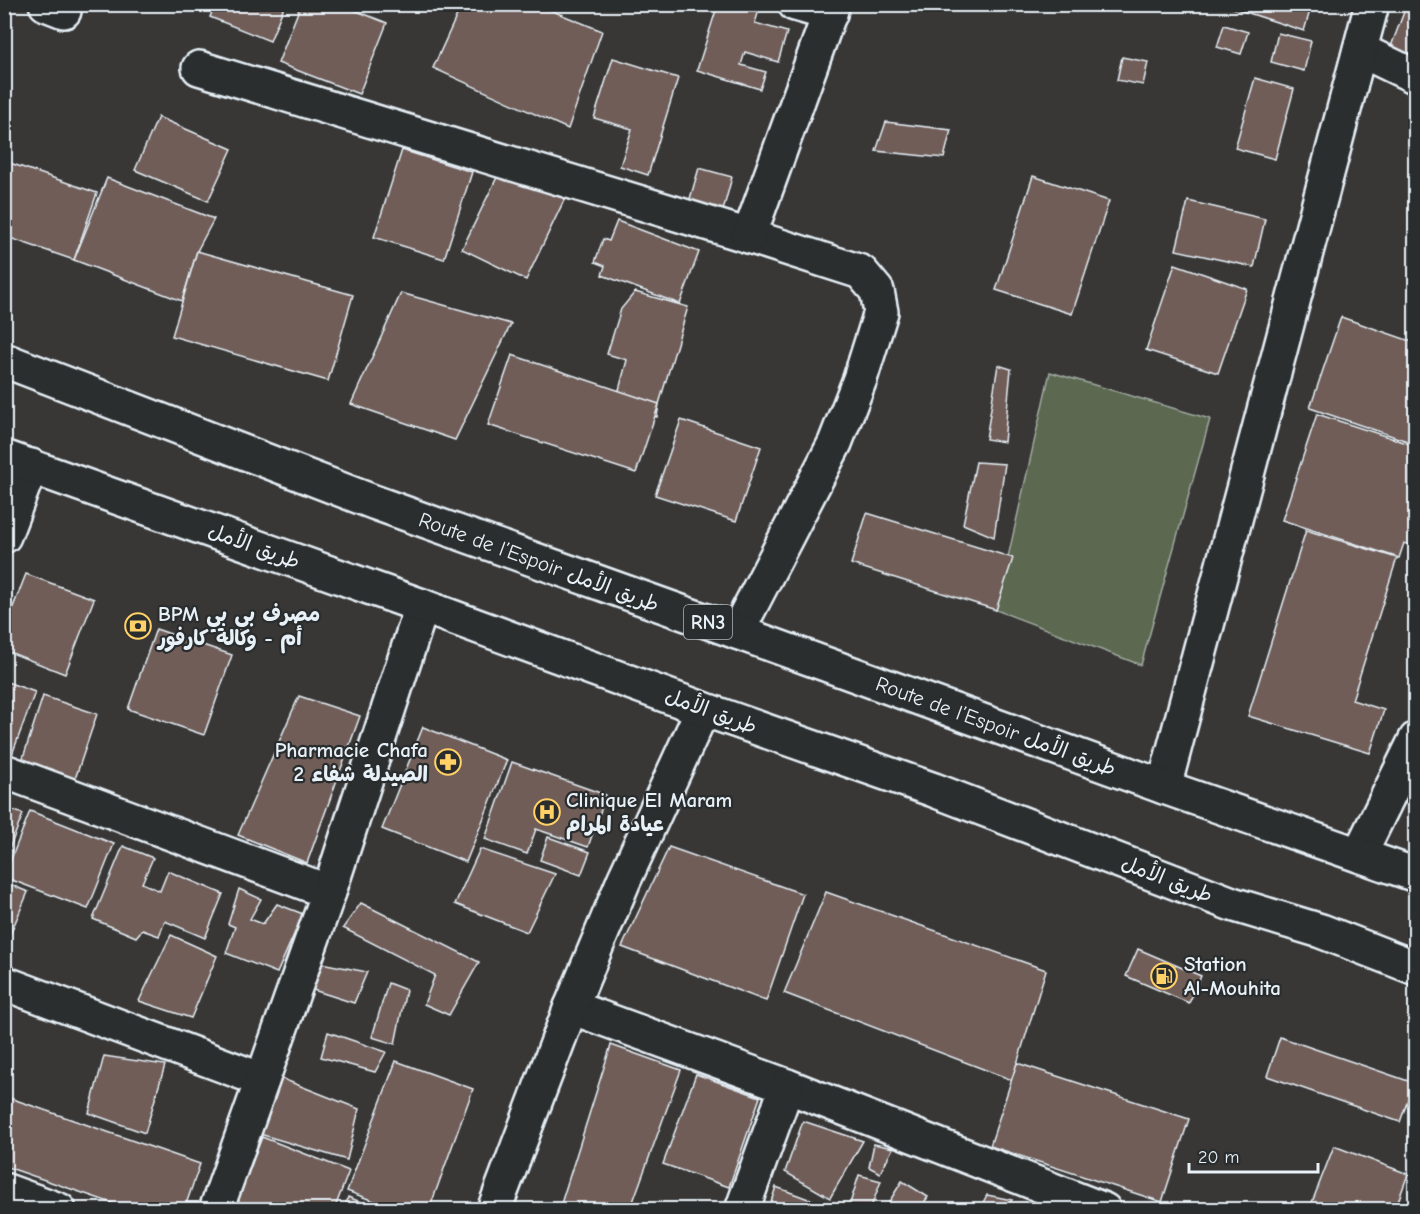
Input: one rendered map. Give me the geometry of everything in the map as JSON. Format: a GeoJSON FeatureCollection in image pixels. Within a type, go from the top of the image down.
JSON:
{"type":"FeatureCollection","features":[{"type":"Feature","properties":{"kind":"main road"},"geometry":{"type":"LineString","coordinates":[[749,236],[831,9],[795,4]]}},
{"type":"Feature","properties":{"kind":"main road"},"geometry":{"type":"LineString","coordinates":[[1164,787],[1372,4]]}},
{"type":"Feature","properties":{"kind":"main road"},"geometry":{"type":"LineString","coordinates":[[1360,50],[1416,76]]}},
{"type":"Feature","properties":{"kind":"main road"},"geometry":{"type":"LineString","coordinates":[[198,68],[861,272],[877,291],[881,312],[860,380],[834,443],[737,632]]}},
{"type":"Feature","properties":{"kind":"main road","name":"Route de l’Espoir طريق الأمل"},"geometry":{"type":"LineString","coordinates":[[4,360],[376,503],[1164,787],[1416,875]]}},
{"type":"Feature","properties":{"kind":"main road"},"geometry":{"type":"LineString","coordinates":[[4,536],[18,462]]}},
{"type":"Feature","properties":{"kind":"main road","name":"طريق الأمل"},"geometry":{"type":"LineString","coordinates":[[18,462],[934,790],[1232,904],[1321,931],[1416,968]]}},
{"type":"Feature","properties":{"kind":"main road"},"geometry":{"type":"LineString","coordinates":[[216,1209],[329,892],[422,606]]}},
{"type":"Feature","properties":{"kind":"main road"},"geometry":{"type":"LineString","coordinates":[[494,1209],[570,1007],[624,880],[703,709]]}},
{"type":"Feature","properties":{"kind":"main road"},"geometry":{"type":"LineString","coordinates":[[1359,855],[1416,739]]}},
{"type":"Feature","properties":{"kind":"main road"},"geometry":{"type":"LineString","coordinates":[[4,771],[329,892]]}},
{"type":"Feature","properties":{"kind":"main road"},"geometry":{"type":"LineString","coordinates":[[4,983],[262,1080]]}},
{"type":"Feature","properties":{"kind":"main road"},"geometry":{"type":"LineString","coordinates":[[570,1007],[787,1086],[1034,1197],[1104,1209]]}},
{"type":"Feature","properties":{"kind":"main road"},"geometry":{"type":"LineString","coordinates":[[742,1209],[787,1086]]}},
{"type":"Feature","properties":{"kind":"main road"},"geometry":{"type":"LineString","coordinates":[[4,1190],[59,1209]]}},
{"type":"Feature","properties":{"kind":"green space"},"geometry":{"type":"Polygon","coordinates":[[[1050,372],[1210,419],[1141,665],[996,610],[1050,372]]]}},
{"type":"Feature","properties":{"kind":"building"},"geometry":{"type":"Polygon","coordinates":[[[215,4],[285,4],[270,41],[210,17],[215,4]]]}},
{"type":"Feature","properties":{"kind":"building"},"geometry":{"type":"Polygon","coordinates":[[[301,4],[339,4],[387,23],[359,94],[278,63],[301,4]]]}},
{"type":"Feature","properties":{"kind":"building"},"geometry":{"type":"Polygon","coordinates":[[[462,4],[535,4],[602,31],[568,129],[433,68],[462,4]]]}},
{"type":"Feature","properties":{"kind":"building"},"geometry":{"type":"Polygon","coordinates":[[[718,4],[761,4],[755,23],[787,32],[778,62],[745,52],[741,65],[766,72],[760,89],[697,70],[718,4]]]}},
{"type":"Feature","properties":{"kind":"building"},"geometry":{"type":"Polygon","coordinates":[[[1089,4],[1112,4],[1110,9],[1089,4]]]}},
{"type":"Feature","properties":{"kind":"building"},"geometry":{"type":"Polygon","coordinates":[[[1221,4],[1312,4],[1304,31],[1221,4]]]}},
{"type":"Feature","properties":{"kind":"building"},"geometry":{"type":"Polygon","coordinates":[[[1407,4],[1416,4],[1416,67],[1387,57],[1407,4]]]}},
{"type":"Feature","properties":{"kind":"building"},"geometry":{"type":"Polygon","coordinates":[[[1224,25],[1248,32],[1241,54],[1217,47],[1224,25]]]}},
{"type":"Feature","properties":{"kind":"building"},"geometry":{"type":"Polygon","coordinates":[[[1278,33],[1311,41],[1304,71],[1271,62],[1278,33]]]}},
{"type":"Feature","properties":{"kind":"building"},"geometry":{"type":"Polygon","coordinates":[[[1122,57],[1148,62],[1143,85],[1117,80],[1122,57]]]}},
{"type":"Feature","properties":{"kind":"building"},"geometry":{"type":"Polygon","coordinates":[[[613,58],[678,78],[648,175],[620,166],[632,129],[594,118],[613,58]]]}},
{"type":"Feature","properties":{"kind":"building"},"geometry":{"type":"Polygon","coordinates":[[[1255,78],[1294,89],[1275,159],[1235,148],[1255,78]]]}},
{"type":"Feature","properties":{"kind":"building"},"geometry":{"type":"Polygon","coordinates":[[[158,117],[232,149],[208,201],[135,170],[158,117]]]}},
{"type":"Feature","properties":{"kind":"building"},"geometry":{"type":"Polygon","coordinates":[[[886,122],[951,130],[944,158],[876,151],[886,122]]]}},
{"type":"Feature","properties":{"kind":"building"},"geometry":{"type":"Polygon","coordinates":[[[402,150],[472,172],[444,259],[374,237],[402,150]]]}},
{"type":"Feature","properties":{"kind":"building"},"geometry":{"type":"Polygon","coordinates":[[[4,161],[97,193],[74,260],[4,236],[4,161]]]}},
{"type":"Feature","properties":{"kind":"building"},"geometry":{"type":"Polygon","coordinates":[[[503,165],[566,196],[526,280],[462,249],[503,165]]]}},
{"type":"Feature","properties":{"kind":"building"},"geometry":{"type":"Polygon","coordinates":[[[699,168],[732,177],[721,218],[687,209],[699,168]]]}},
{"type":"Feature","properties":{"kind":"building"},"geometry":{"type":"Polygon","coordinates":[[[1033,176],[1109,201],[1072,314],[996,290],[1033,176]]]}},
{"type":"Feature","properties":{"kind":"building"},"geometry":{"type":"Polygon","coordinates":[[[107,178],[214,219],[197,251],[182,301],[74,260],[107,178]]]}},
{"type":"Feature","properties":{"kind":"building"},"geometry":{"type":"Polygon","coordinates":[[[1188,201],[1265,219],[1254,267],[1176,250],[1188,201]]]}},
{"type":"Feature","properties":{"kind":"building"},"geometry":{"type":"Polygon","coordinates":[[[617,221],[699,252],[680,304],[602,275],[605,266],[595,262],[603,239],[609,241],[617,221]]]}},
{"type":"Feature","properties":{"kind":"building"},"geometry":{"type":"Polygon","coordinates":[[[197,251],[353,295],[328,381],[172,336],[197,251]]]}},
{"type":"Feature","properties":{"kind":"building"},"geometry":{"type":"Polygon","coordinates":[[[1175,264],[1247,289],[1218,373],[1146,350],[1175,264]]]}},
{"type":"Feature","properties":{"kind":"building"},"geometry":{"type":"Polygon","coordinates":[[[635,292],[688,307],[657,417],[615,405],[627,360],[607,354],[621,309],[635,292]]]}},
{"type":"Feature","properties":{"kind":"building"},"geometry":{"type":"Polygon","coordinates":[[[401,293],[511,324],[455,440],[351,404],[401,293]]]}},
{"type":"Feature","properties":{"kind":"building"},"geometry":{"type":"Polygon","coordinates":[[[1341,317],[1416,343],[1416,444],[1310,408],[1341,317]]]}},
{"type":"Feature","properties":{"kind":"building"},"geometry":{"type":"Polygon","coordinates":[[[512,355],[659,404],[636,473],[488,425],[512,355]]]}},
{"type":"Feature","properties":{"kind":"building"},"geometry":{"type":"Polygon","coordinates":[[[998,365],[1011,369],[1004,442],[986,439],[998,365]]]}},
{"type":"Feature","properties":{"kind":"building"},"geometry":{"type":"Polygon","coordinates":[[[1317,414],[1416,446],[1416,547],[1404,543],[1399,558],[1282,520],[1317,414]]]}},
{"type":"Feature","properties":{"kind":"building"},"geometry":{"type":"Polygon","coordinates":[[[681,420],[761,447],[736,521],[655,495],[681,420]]]}},
{"type":"Feature","properties":{"kind":"building"},"geometry":{"type":"Polygon","coordinates":[[[976,462],[1005,464],[994,537],[963,524],[976,462]]]}},
{"type":"Feature","properties":{"kind":"building"},"geometry":{"type":"Polygon","coordinates":[[[867,513],[1013,558],[996,610],[851,564],[867,513]]]}},
{"type":"Feature","properties":{"kind":"building"},"geometry":{"type":"Polygon","coordinates":[[[1306,530],[1397,558],[1352,700],[1384,710],[1370,753],[1248,716],[1306,530]]]}},
{"type":"Feature","properties":{"kind":"building"},"geometry":{"type":"Polygon","coordinates":[[[26,574],[94,599],[65,674],[4,650],[4,630],[26,574]]]}},
{"type":"Feature","properties":{"kind":"building"},"geometry":{"type":"Polygon","coordinates":[[[156,629],[232,655],[204,735],[128,709],[156,629]]]}},
{"type":"Feature","properties":{"kind":"building"},"geometry":{"type":"Polygon","coordinates":[[[4,681],[35,692],[10,760],[4,759],[4,681]]]}},
{"type":"Feature","properties":{"kind":"building"},"geometry":{"type":"Polygon","coordinates":[[[43,696],[97,714],[74,782],[21,764],[43,696]]]}},
{"type":"Feature","properties":{"kind":"building"},"geometry":{"type":"Polygon","coordinates":[[[299,696],[360,716],[307,863],[238,835],[299,696]]]}},
{"type":"Feature","properties":{"kind":"building"},"geometry":{"type":"Polygon","coordinates":[[[423,727],[507,760],[466,862],[382,829],[423,727]]]}},
{"type":"Feature","properties":{"kind":"building","name":"Clinique El Maram عيادة المرام"},"geometry":{"type":"Polygon","coordinates":[[[512,762],[606,795],[588,847],[536,829],[527,854],[485,839],[512,762]]]}},
{"type":"Feature","properties":{"kind":"building"},"geometry":{"type":"Polygon","coordinates":[[[4,807],[23,814],[4,862],[4,807]]]}},
{"type":"Feature","properties":{"kind":"building"},"geometry":{"type":"Polygon","coordinates":[[[30,811],[114,844],[88,909],[4,877],[30,811]]]}},
{"type":"Feature","properties":{"kind":"building"},"geometry":{"type":"Polygon","coordinates":[[[548,837],[590,852],[581,875],[540,860],[548,837]]]}},
{"type":"Feature","properties":{"kind":"building"},"geometry":{"type":"Polygon","coordinates":[[[123,846],[153,858],[142,883],[160,891],[168,871],[223,894],[205,938],[165,921],[159,936],[142,930],[136,937],[93,919],[123,846]]]}},
{"type":"Feature","properties":{"kind":"building"},"geometry":{"type":"Polygon","coordinates":[[[669,847],[803,894],[766,1001],[622,947],[669,847]]]}},
{"type":"Feature","properties":{"kind":"building"},"geometry":{"type":"Polygon","coordinates":[[[480,849],[555,874],[527,932],[455,904],[480,849]]]}},
{"type":"Feature","properties":{"kind":"building"},"geometry":{"type":"Polygon","coordinates":[[[4,882],[28,892],[4,949],[4,882]]]}},
{"type":"Feature","properties":{"kind":"building"},"geometry":{"type":"Polygon","coordinates":[[[239,889],[261,899],[250,919],[263,924],[277,904],[303,914],[277,973],[226,953],[235,927],[228,924],[239,889]]]}},
{"type":"Feature","properties":{"kind":"building"},"geometry":{"type":"Polygon","coordinates":[[[826,892],[1046,970],[1012,1080],[784,993],[826,892]]]}},
{"type":"Feature","properties":{"kind":"building"},"geometry":{"type":"Polygon","coordinates":[[[361,903],[479,962],[449,1015],[424,1004],[435,975],[343,928],[361,903]]]}},
{"type":"Feature","properties":{"kind":"building"},"geometry":{"type":"Polygon","coordinates":[[[171,935],[217,956],[191,1018],[139,1001],[171,935]]]}},
{"type":"Feature","properties":{"kind":"building","name":"Station Al-Mouhita"},"geometry":{"type":"Polygon","coordinates":[[[1138,949],[1201,976],[1189,1003],[1126,976],[1138,949]]]}},
{"type":"Feature","properties":{"kind":"building"},"geometry":{"type":"Polygon","coordinates":[[[316,962],[367,972],[354,1003],[307,988],[316,962]]]}},
{"type":"Feature","properties":{"kind":"building"},"geometry":{"type":"Polygon","coordinates":[[[388,983],[406,990],[395,1044],[372,1037],[388,983]]]}},
{"type":"Feature","properties":{"kind":"building"},"geometry":{"type":"Polygon","coordinates":[[[328,1032],[386,1052],[375,1072],[321,1057],[328,1032]]]}},
{"type":"Feature","properties":{"kind":"building"},"geometry":{"type":"Polygon","coordinates":[[[1280,1037],[1414,1083],[1400,1122],[1267,1076],[1280,1037]]]}},
{"type":"Feature","properties":{"kind":"building"},"geometry":{"type":"Polygon","coordinates":[[[611,1045],[681,1070],[630,1210],[559,1210],[611,1045]]]}},
{"type":"Feature","properties":{"kind":"building"},"geometry":{"type":"Polygon","coordinates":[[[104,1056],[165,1065],[145,1133],[89,1113],[104,1056]]]}},
{"type":"Feature","properties":{"kind":"building"},"geometry":{"type":"Polygon","coordinates":[[[396,1061],[473,1089],[429,1210],[398,1210],[347,1191],[396,1061]]]}},
{"type":"Feature","properties":{"kind":"building"},"geometry":{"type":"Polygon","coordinates":[[[1017,1063],[1189,1119],[1162,1202],[990,1146],[1017,1063]]]}},
{"type":"Feature","properties":{"kind":"building"},"geometry":{"type":"Polygon","coordinates":[[[270,1074],[359,1109],[347,1160],[253,1132],[270,1074]]]}},
{"type":"Feature","properties":{"kind":"building"},"geometry":{"type":"Polygon","coordinates":[[[696,1074],[760,1097],[729,1187],[663,1164],[696,1074]]]}},
{"type":"Feature","properties":{"kind":"building"},"geometry":{"type":"Polygon","coordinates":[[[4,1096],[200,1164],[184,1210],[132,1210],[4,1166],[4,1096]]]}},
{"type":"Feature","properties":{"kind":"building"},"geometry":{"type":"Polygon","coordinates":[[[803,1121],[863,1141],[830,1198],[785,1172],[803,1121]]]}},
{"type":"Feature","properties":{"kind":"building"},"geometry":{"type":"Polygon","coordinates":[[[262,1137],[349,1171],[334,1210],[234,1210],[262,1137]]]}},
{"type":"Feature","properties":{"kind":"building"},"geometry":{"type":"Polygon","coordinates":[[[874,1144],[893,1148],[880,1173],[869,1167],[874,1144]]]}},
{"type":"Feature","properties":{"kind":"building"},"geometry":{"type":"Polygon","coordinates":[[[1334,1146],[1408,1174],[1395,1210],[1309,1210],[1334,1146]]]}},
{"type":"Feature","properties":{"kind":"building"},"geometry":{"type":"Polygon","coordinates":[[[859,1175],[881,1181],[870,1210],[848,1210],[859,1175]]]}},
{"type":"Feature","properties":{"kind":"building"},"geometry":{"type":"Polygon","coordinates":[[[902,1181],[928,1197],[919,1210],[906,1210],[889,1202],[902,1181]]]}},
{"type":"Feature","properties":{"kind":"building"},"geometry":{"type":"Polygon","coordinates":[[[776,1187],[838,1210],[768,1210],[776,1187]]]}},
{"type":"Feature","properties":{"kind":"building"},"geometry":{"type":"Polygon","coordinates":[[[987,1195],[1012,1200],[1005,1210],[979,1210],[987,1195]]]}},
{"type":"Feature","properties":{"kind":"building"},"geometry":{"type":"Polygon","coordinates":[[[348,1197],[366,1204],[365,1210],[344,1210],[348,1197]]]}},
{"type":"Feature","properties":{"kind":"place","name":"BPM مصرف بي بي أم - وكالة كارفور"},"geometry":{"type":"Point","coordinates":[138,626]}},
{"type":"Feature","properties":{"kind":"place","name":"Pharmacie Chafa 2 الصيدلة شفاء"},"geometry":{"type":"Point","coordinates":[448,762]}},
{"type":"Feature","properties":{"kind":"place","name":"Clinique El Maram عيادة المرام"},"geometry":{"type":"Point","coordinates":[547,812]}},
{"type":"Feature","properties":{"kind":"place","name":"Station Al-Mouhita"},"geometry":{"type":"Point","coordinates":[1164,976]}}]}
